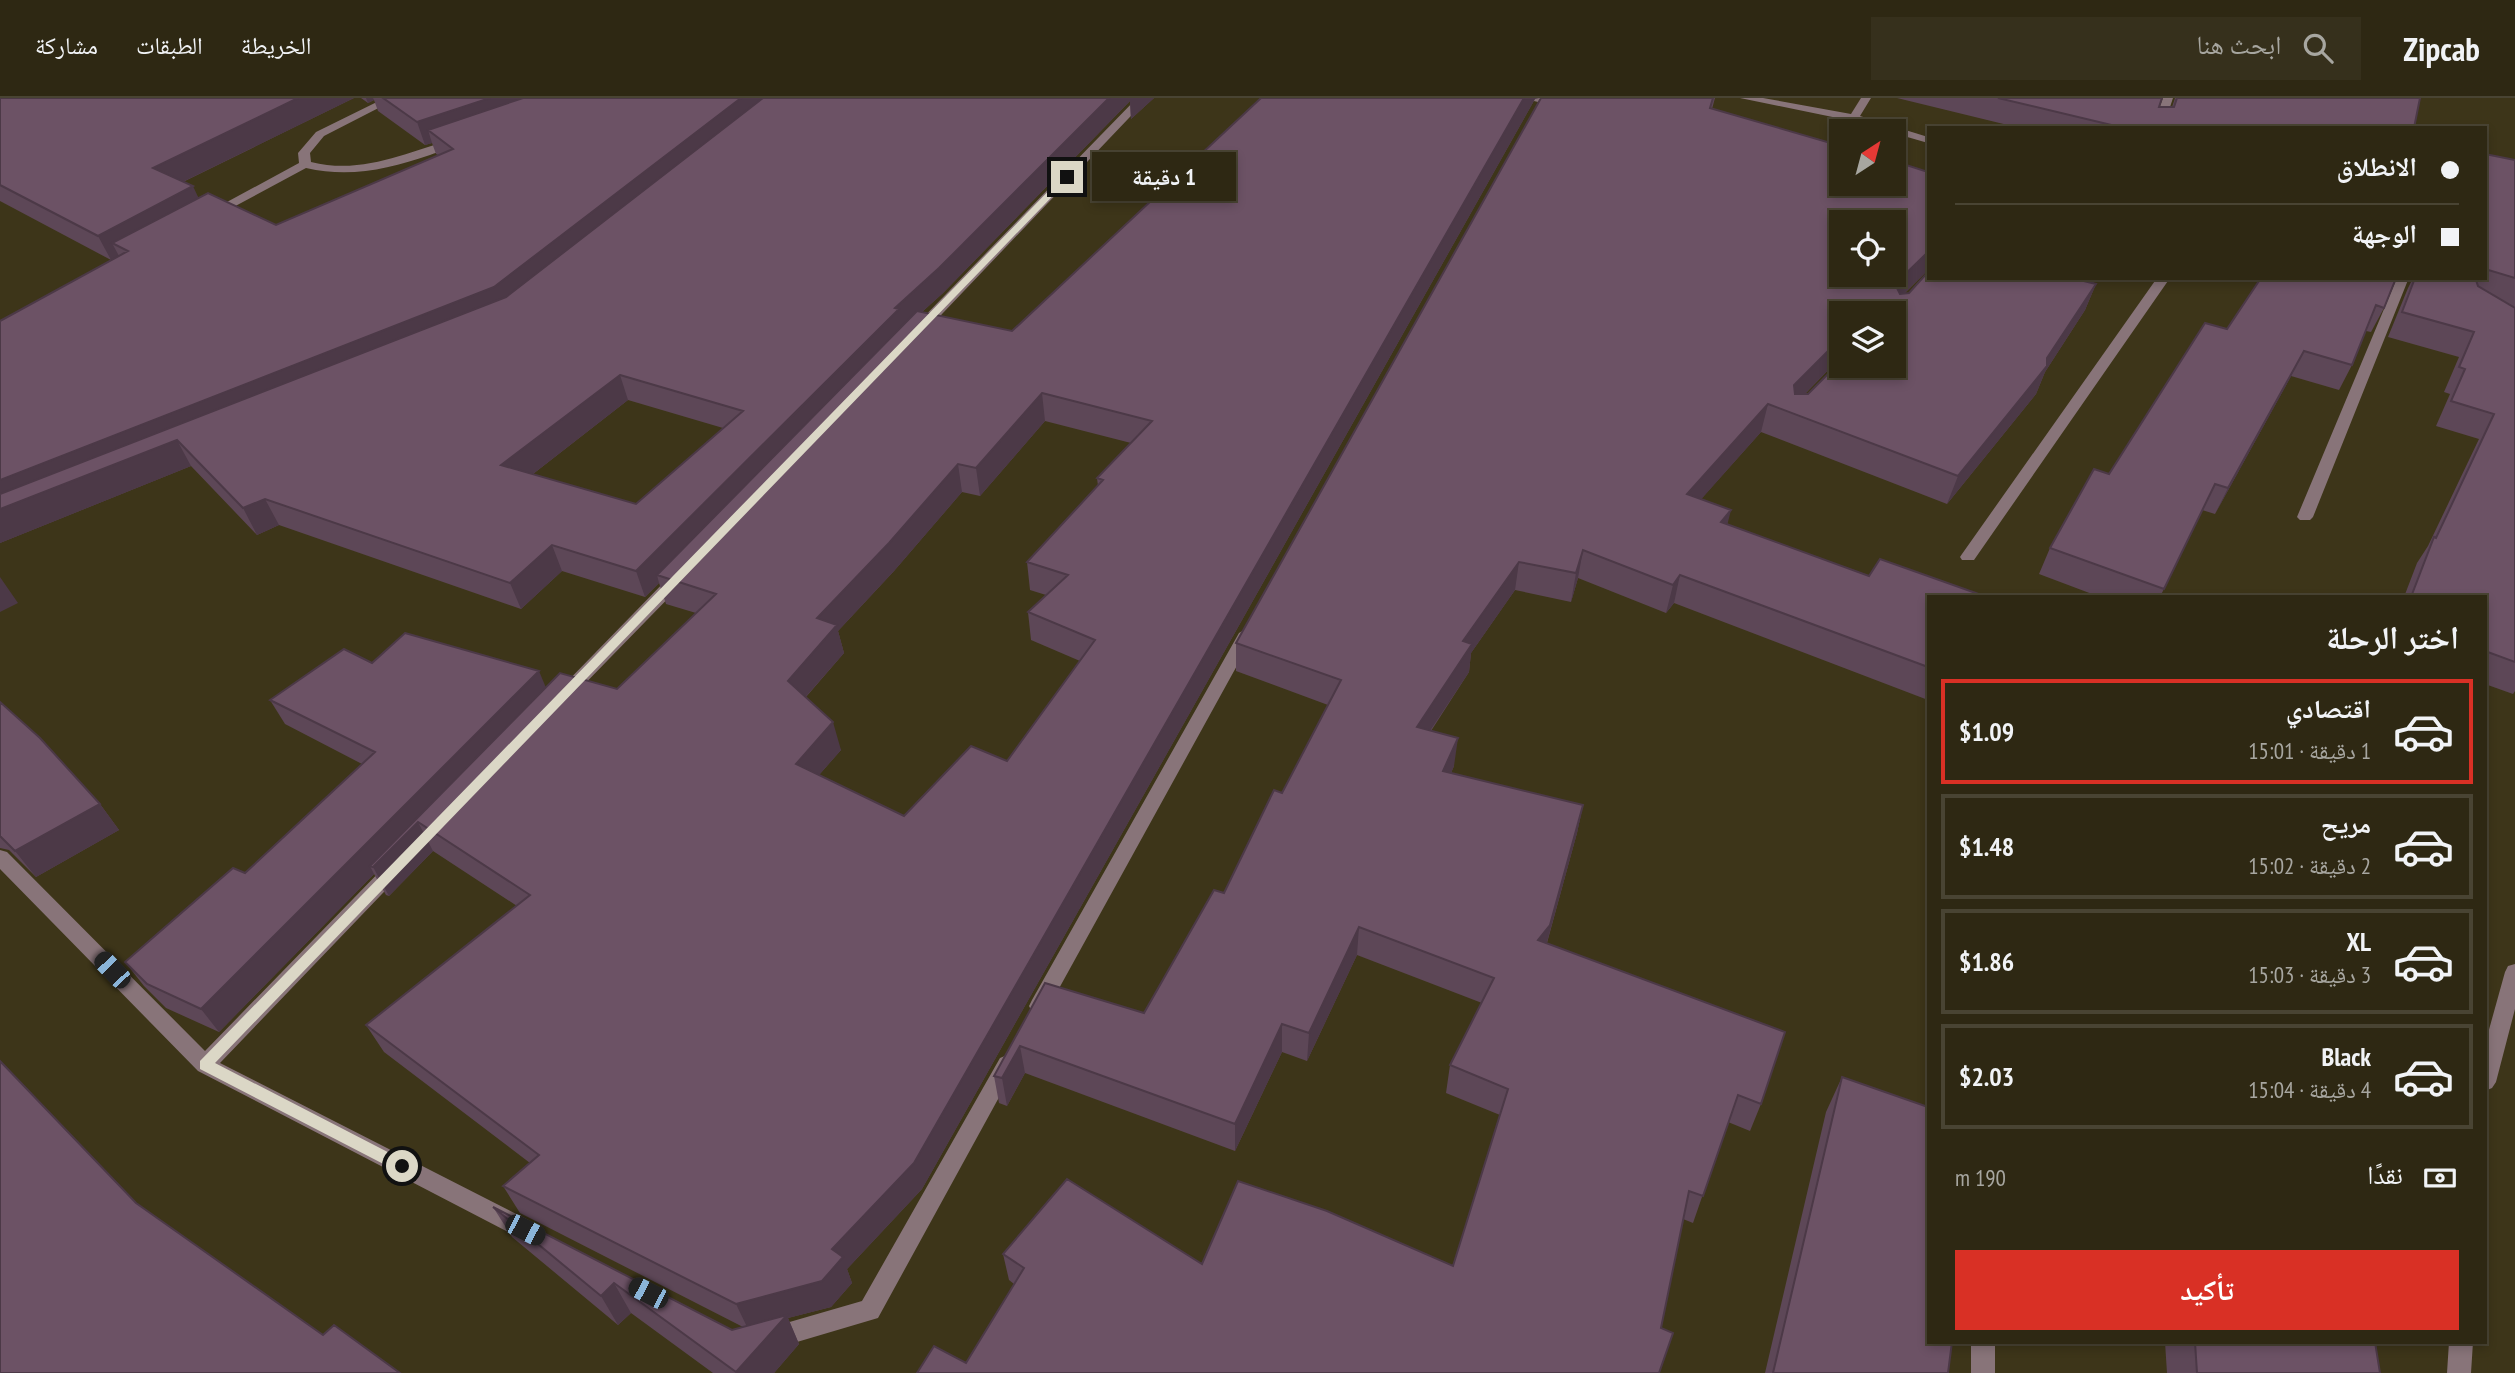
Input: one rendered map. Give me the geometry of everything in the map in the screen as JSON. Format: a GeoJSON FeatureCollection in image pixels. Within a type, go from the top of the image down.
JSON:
{"type":"FeatureCollection","features":[{"type":"Feature","properties":{"kind":"street"},"geometry":{"type":"LineString","coordinates":[[305,164],[304,153],[312,141],[393,98]]}},
{"type":"Feature","properties":{"kind":"street"},"geometry":{"type":"LineString","coordinates":[[901,347],[1143,98]]}},
{"type":"Feature","properties":{"kind":"street"},"geometry":{"type":"LineString","coordinates":[[1745,98],[1854,118],[1927,140]]}},
{"type":"Feature","properties":{"kind":"street"},"geometry":{"type":"LineString","coordinates":[[1854,118],[1866,98]]}},
{"type":"Feature","properties":{"kind":"street"},"geometry":{"type":"LineString","coordinates":[[2158,126],[2168,98]]}},
{"type":"Feature","properties":{"kind":"street"},"geometry":{"type":"LineString","coordinates":[[195,223],[305,164],[333,171],[370,169],[470,137]]}},
{"type":"Feature","properties":{"kind":"street"},"geometry":{"type":"LineString","coordinates":[[1968,557],[2163,280]]}},
{"type":"Feature","properties":{"kind":"street"},"geometry":{"type":"LineString","coordinates":[[2305,517],[2405,280]]}},
{"type":"Feature","properties":{"kind":"street"},"geometry":{"type":"LineString","coordinates":[[553,706],[688,566]]}},
{"type":"Feature","properties":{"kind":"street"},"geometry":{"type":"LineString","coordinates":[[1033,1017],[1257,614]]}},
{"type":"Feature","properties":{"kind":"street"},"geometry":{"type":"LineString","coordinates":[[205,1065],[408,856]]}},
{"type":"Feature","properties":{"kind":"street"},"geometry":{"type":"LineString","coordinates":[[0,857],[205,1065],[537,1236]]}},
{"type":"Feature","properties":{"kind":"street"},"geometry":{"type":"LineString","coordinates":[[2487,1075],[2515,972]]}},
{"type":"Feature","properties":{"kind":"street"},"geometry":{"type":"LineString","coordinates":[[747,1344],[870,1310],[1020,1041]]}},
{"type":"Feature","properties":{"kind":"street"},"geometry":{"type":"LineString","coordinates":[[1983,1344],[1983,1373]]}},
{"type":"Feature","properties":{"kind":"street"},"geometry":{"type":"LineString","coordinates":[[2459,1373],[2461,1344]]}},
{"type":"Feature","properties":{"kind":"building"},"geometry":{"type":"Polygon","coordinates":[[[0,98],[298,98],[153,168],[193,186],[98,236],[0,185],[0,98]]]}},
{"type":"Feature","properties":{"kind":"building"},"geometry":{"type":"Polygon","coordinates":[[[383,98],[490,98],[417,122],[383,98]]]}},
{"type":"Feature","properties":{"kind":"building"},"geometry":{"type":"Polygon","coordinates":[[[523,98],[741,98],[494,287],[0,480],[0,321],[128,251],[112,243],[208,193],[276,225],[453,149],[428,130],[523,98]]]}},
{"type":"Feature","properties":{"kind":"building"},"geometry":{"type":"Polygon","coordinates":[[[763,98],[1109,98],[939,268],[895,308],[899,309],[636,571],[552,545],[510,583],[265,499],[243,508],[177,440],[0,509],[0,494],[506,297],[763,98]],[[620,375],[501,465],[636,504],[743,411],[620,375]]]}},
{"type":"Feature","properties":{"kind":"building"},"geometry":{"type":"Polygon","coordinates":[[[1261,98],[1524,98],[914,1163],[832,1249],[843,1257],[822,1281],[736,1304],[503,1186],[539,1155],[366,1025],[530,895],[418,822],[373,867],[370,866],[560,673],[617,689],[716,594],[657,575],[917,311],[1012,331],[1261,98]],[[1042,393],[976,468],[958,464],[889,543],[817,618],[837,625],[788,681],[833,722],[796,764],[904,816],[971,746],[1007,761],[1095,640],[1028,612],[1068,575],[1027,562],[1103,480],[1097,478],[1152,421],[1042,393]]]}},
{"type":"Feature","properties":{"kind":"building"},"geometry":{"type":"Polygon","coordinates":[[[1541,98],[1713,98],[1710,108],[1829,143],[1829,196],[1906,196],[1906,165],[1927,172],[1927,253],[1906,273],[1906,210],[1829,210],[1829,287],[1896,287],[1900,294],[1909,293],[1927,273],[1927,280],[2085,280],[2096,284],[2047,358],[2047,366],[1958,476],[1768,404],[1687,494],[1731,510],[1721,522],[1869,576],[1880,559],[1981,595],[1927,595],[1927,667],[1680,575],[1673,585],[1583,550],[1576,573],[1519,562],[1463,641],[1472,644],[1417,727],[1458,738],[1443,771],[1583,805],[1550,925],[1538,940],[1785,1032],[1761,1104],[1738,1095],[1703,1196],[1689,1191],[1661,1328],[1673,1333],[1659,1373],[917,1373],[934,1346],[966,1363],[1024,1268],[1003,1254],[1067,1179],[1202,1264],[1238,1181],[1327,1211],[1453,1266],[1508,1089],[1450,1065],[1494,978],[1359,927],[1309,1033],[1282,1024],[1235,1124],[1020,1046],[1002,1078],[994,1076],[1045,983],[1144,1013],[1214,890],[1224,893],[1274,790],[1282,793],[1341,680],[1236,643],[1541,98]]]}},
{"type":"Feature","properties":{"kind":"building"},"geometry":{"type":"Polygon","coordinates":[[[1998,98],[2162,98],[2159,107],[2174,107],[2177,98],[2420,98],[2414,126],[2116,126],[1998,98]]]}},
{"type":"Feature","properties":{"kind":"building"},"geometry":{"type":"Polygon","coordinates":[[[2487,154],[2515,160],[2515,278],[2487,270],[2487,154]]]}},
{"type":"Feature","properties":{"kind":"building"},"geometry":{"type":"Polygon","coordinates":[[[2260,280],[2395,280],[2384,308],[2376,305],[2352,365],[2304,351],[2228,488],[2215,484],[2164,589],[2050,548],[2094,469],[2109,474],[2205,323],[2227,329],[2260,280]]]}},
{"type":"Feature","properties":{"kind":"building"},"geometry":{"type":"Polygon","coordinates":[[[2414,280],[2476,280],[2478,286],[2515,308],[2515,662],[2487,652],[2487,595],[2412,595],[2434,537],[2436,538],[2494,414],[2451,401],[2465,369],[2459,367],[2474,332],[2402,312],[2414,280]]]}},
{"type":"Feature","properties":{"kind":"building"},"geometry":{"type":"Polygon","coordinates":[[[405,633],[539,671],[201,1009],[147,984],[125,962],[233,868],[245,873],[375,752],[270,700],[344,649],[372,663],[405,633]]]}},
{"type":"Feature","properties":{"kind":"building"},"geometry":{"type":"Polygon","coordinates":[[[0,702],[40,738],[100,804],[15,851],[0,836],[0,702]]]}},
{"type":"Feature","properties":{"kind":"building"},"geometry":{"type":"Polygon","coordinates":[[[0,1061],[136,1203],[323,1335],[334,1325],[400,1373],[0,1373],[0,1061]]]}},
{"type":"Feature","properties":{"kind":"building"},"geometry":{"type":"Polygon","coordinates":[[[1842,1077],[1927,1107],[1927,1344],[1952,1344],[1948,1373],[1773,1373],[1842,1077]]]}},
{"type":"Feature","properties":{"kind":"building"},"geometry":{"type":"Polygon","coordinates":[[[493,1207],[732,1330],[787,1315],[736,1372],[614,1283],[601,1296],[493,1207]]]}},
{"type":"Feature","properties":{"kind":"building"},"geometry":{"type":"Polygon","coordinates":[[[2195,1344],[2375,1344],[2380,1373],[2197,1373],[2195,1344]]]}},
{"type":"Feature","properties":{"kind":"route"},"geometry":{"type":"LineString","coordinates":[[402,1166],[205,1065],[1067,177]]}}]}
